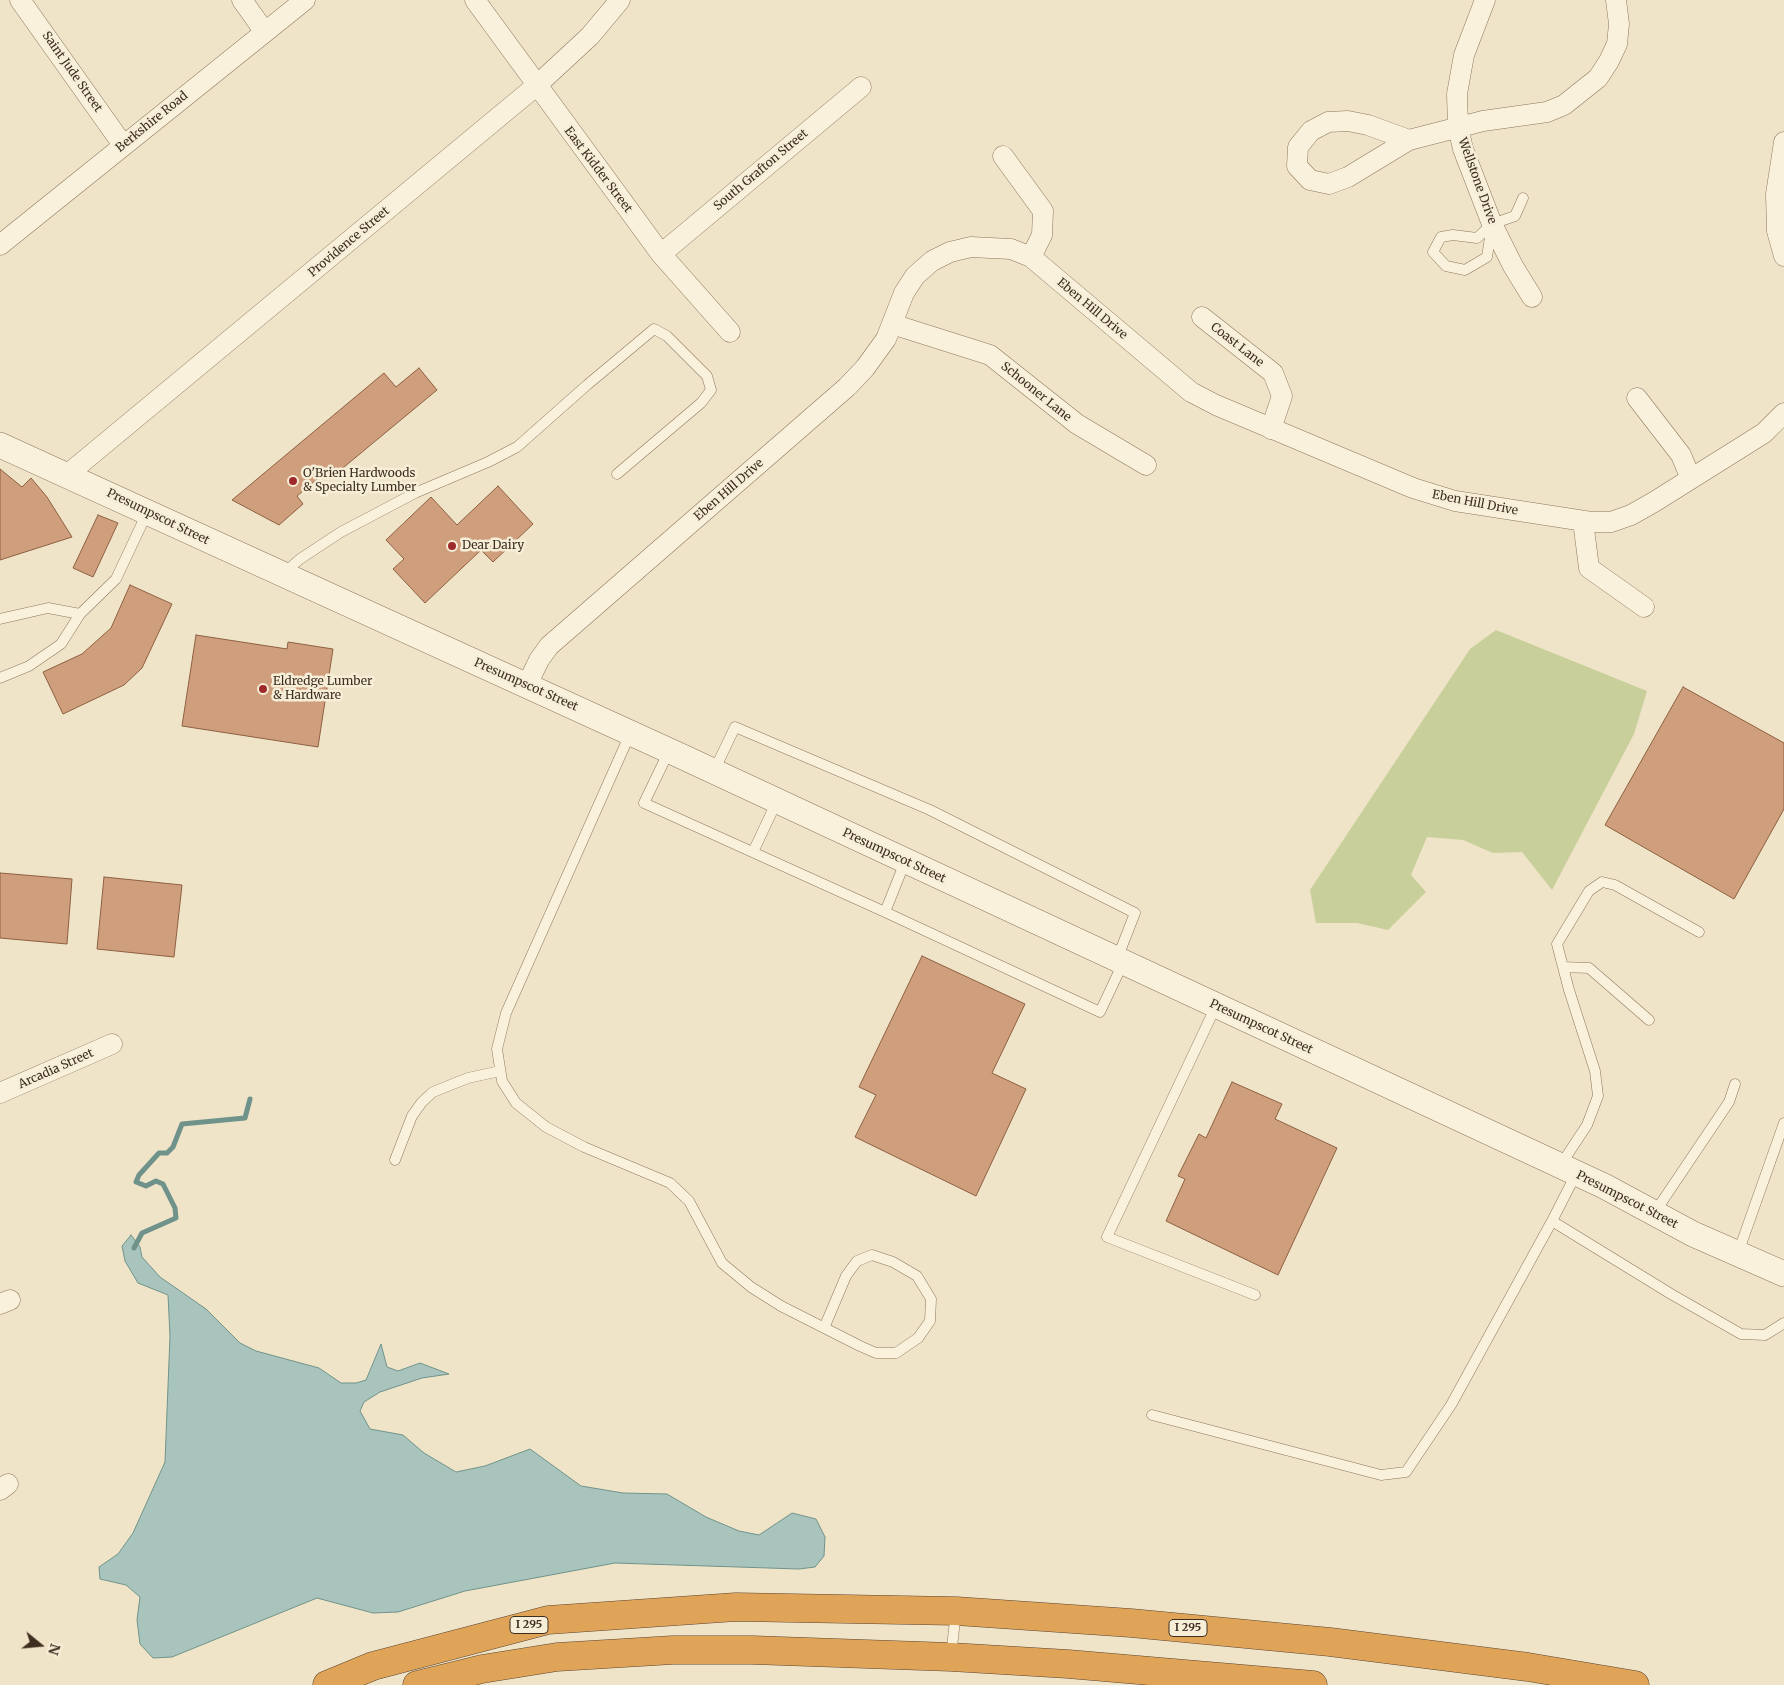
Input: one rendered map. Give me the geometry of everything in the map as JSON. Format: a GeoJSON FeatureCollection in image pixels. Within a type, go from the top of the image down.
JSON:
{"type":"FeatureCollection","features":[{"type":"Feature","properties":{"kind":"highway","name":"I 295"},"geometry":{"type":"LineString","coordinates":[[326,1685],[373,1666],[548,1620],[736,1606],[956,1611],[1131,1623],[1330,1642],[1528,1668],[1635,1685]]}},
{"type":"Feature","properties":{"kind":"highway"},"geometry":{"type":"LineString","coordinates":[[417,1685],[510,1664],[595,1654],[673,1650],[752,1650],[951,1657],[1068,1664],[1313,1685]]}},
{"type":"Feature","properties":{"kind":"street","name":"Saint Jude Street"},"geometry":{"type":"LineString","coordinates":[[20,0],[123,145]]}},
{"type":"Feature","properties":{"kind":"street"},"geometry":{"type":"LineString","coordinates":[[242,0],[264,31]]}},
{"type":"Feature","properties":{"kind":"street","name":"Berkshire Road"},"geometry":{"type":"LineString","coordinates":[[1,243],[305,0]]}},
{"type":"Feature","properties":{"kind":"street","name":"East Kidder Street"},"geometry":{"type":"LineString","coordinates":[[475,0],[536,86],[661,254],[730,332]]}},
{"type":"Feature","properties":{"kind":"street","name":"Providence Street"},"geometry":{"type":"LineString","coordinates":[[68,474],[536,86],[590,36],[620,0]]}},
{"type":"Feature","properties":{"kind":"street","name":"Wellstone Drive"},"geometry":{"type":"LineString","coordinates":[[1485,0],[1464,55],[1457,94],[1458,127],[1463,149],[1492,224],[1512,266],[1532,297]]}},
{"type":"Feature","properties":{"kind":"street"},"geometry":{"type":"LineString","coordinates":[[1409,140],[1368,125],[1348,121],[1328,122],[1311,131],[1298,147],[1297,166],[1310,180],[1329,184],[1348,176],[1409,140],[1483,121],[1547,112],[1564,105],[1582,92],[1602,73],[1617,44],[1619,24],[1616,0]]}},
{"type":"Feature","properties":{"kind":"street","name":"South Grafton Street"},"geometry":{"type":"LineString","coordinates":[[661,254],[861,87]]}},
{"type":"Feature","properties":{"kind":"street"},"geometry":{"type":"LineString","coordinates":[[1784,142],[1776,194],[1777,232],[1784,256]]}},
{"type":"Feature","properties":{"kind":"street"},"geometry":{"type":"LineString","coordinates":[[1003,156],[1043,211],[1042,235],[1031,257]]}},
{"type":"Feature","properties":{"kind":"street","name":"Eben Hill Drive"},"geometry":{"type":"LineString","coordinates":[[527,686],[539,660],[549,646],[847,386],[878,352],[892,324],[904,293],[914,276],[938,258],[971,247],[1011,249],[1031,257],[1191,392],[1271,428],[1437,497],[1583,521],[1611,522],[1631,515],[1764,434],[1784,413]]}},
{"type":"Feature","properties":{"kind":"street","name":"Coast Lane"},"geometry":{"type":"LineString","coordinates":[[1202,317],[1273,372],[1282,396],[1271,428]]}},
{"type":"Feature","properties":{"kind":"street","name":"Schooner Lane"},"geometry":{"type":"LineString","coordinates":[[892,324],[990,355],[1016,373],[1077,424],[1146,465]]}},
{"type":"Feature","properties":{"kind":"street"},"geometry":{"type":"LineString","coordinates":[[1637,398],[1681,455],[1691,479]]}},
{"type":"Feature","properties":{"kind":"street","name":"Presumpscot Street"},"geometry":{"type":"LineString","coordinates":[[0,445],[68,474],[282,575],[669,750],[1784,1274]]}},
{"type":"Feature","properties":{"kind":"street"},"geometry":{"type":"LineString","coordinates":[[1583,521],[1589,568],[1644,607]]}},
{"type":"Feature","properties":{"kind":"street","name":"Arcadia Street"},"geometry":{"type":"LineString","coordinates":[[0,1093],[112,1044]]}},
{"type":"Feature","properties":{"kind":"lane"},"geometry":{"type":"LineString","coordinates":[[1492,224],[1487,256],[1466,270],[1446,266],[1433,252],[1441,237],[1477,238],[1492,224],[1515,216],[1523,198]]}},
{"type":"Feature","properties":{"kind":"lane"},"geometry":{"type":"LineString","coordinates":[[282,575],[300,559],[341,532],[415,493],[488,462],[517,447],[587,384],[654,329],[667,336],[700,369],[706,376],[711,390],[701,403],[617,474]]}},
{"type":"Feature","properties":{"kind":"lane"},"geometry":{"type":"LineString","coordinates":[[0,678],[29,666],[61,644],[80,614],[116,579],[148,512]]}},
{"type":"Feature","properties":{"kind":"lane"},"geometry":{"type":"LineString","coordinates":[[0,619],[48,608],[80,614]]}},
{"type":"Feature","properties":{"kind":"lane"},"geometry":{"type":"LineString","coordinates":[[669,750],[644,802],[1100,1012],[1120,961],[1135,913],[930,810],[735,727],[714,771]]}},
{"type":"Feature","properties":{"kind":"lane"},"geometry":{"type":"LineString","coordinates":[[630,733],[506,1013],[497,1049],[502,1081],[516,1103],[546,1127],[584,1147],[670,1183],[689,1201],[722,1263],[759,1292],[824,1328],[876,1353],[896,1353],[918,1338],[930,1321],[931,1299],[917,1276],[893,1262],[872,1256],[857,1261],[846,1276],[824,1328]]}},
{"type":"Feature","properties":{"kind":"lane"},"geometry":{"type":"LineString","coordinates":[[753,852],[777,801]]}},
{"type":"Feature","properties":{"kind":"lane"},"geometry":{"type":"LineString","coordinates":[[885,912],[905,862]]}},
{"type":"Feature","properties":{"kind":"lane"},"geometry":{"type":"LineString","coordinates":[[1152,1415],[1381,1475],[1406,1472],[1451,1405],[1552,1221],[1568,1171],[1598,1096],[1595,1071],[1557,944],[1589,891],[1602,882],[1616,884],[1699,932]]}},
{"type":"Feature","properties":{"kind":"lane"},"geometry":{"type":"LineString","coordinates":[[1563,967],[1590,968],[1649,1020]]}},
{"type":"Feature","properties":{"kind":"lane"},"geometry":{"type":"LineString","coordinates":[[1216,1006],[1107,1237],[1256,1295]]}},
{"type":"Feature","properties":{"kind":"lane"},"geometry":{"type":"LineString","coordinates":[[395,1160],[412,1116],[422,1102],[433,1092],[468,1078],[500,1071]]}},
{"type":"Feature","properties":{"kind":"lane"},"geometry":{"type":"LineString","coordinates":[[1654,1213],[1729,1102],[1735,1084]]}},
{"type":"Feature","properties":{"kind":"lane"},"geometry":{"type":"LineString","coordinates":[[1738,1254],[1784,1122]]}},
{"type":"Feature","properties":{"kind":"lane"},"geometry":{"type":"LineString","coordinates":[[1552,1221],[1671,1294],[1741,1334],[1765,1334],[1784,1323]]}},
{"type":"Feature","properties":{"kind":"lane"},"geometry":{"type":"LineString","coordinates":[[951,1657],[956,1611]]}},
{"type":"Feature","properties":{"kind":"green space"},"geometry":{"type":"Polygon","coordinates":[[[1496,630],[1647,691],[1634,734],[1552,890],[1522,852],[1493,853],[1463,840],[1427,837],[1411,875],[1426,892],[1388,930],[1357,923],[1316,923],[1310,890],[1470,649],[1496,630]]]}},
{"type":"Feature","properties":{"kind":"water"},"geometry":{"type":"Polygon","coordinates":[[[131,1235],[140,1247],[142,1257],[160,1277],[206,1309],[240,1343],[256,1351],[319,1368],[341,1383],[356,1383],[366,1380],[381,1344],[387,1367],[398,1371],[420,1363],[449,1374],[422,1378],[380,1392],[364,1402],[360,1411],[370,1429],[403,1435],[424,1453],[456,1472],[485,1466],[530,1449],[581,1486],[623,1493],[667,1494],[706,1517],[739,1531],[759,1535],[792,1513],[816,1519],[825,1537],[824,1556],[815,1567],[799,1569],[615,1563],[465,1591],[398,1612],[373,1613],[317,1598],[172,1657],[153,1658],[140,1644],[137,1620],[140,1597],[126,1585],[100,1579],[99,1567],[118,1554],[133,1533],[165,1462],[170,1336],[168,1295],[138,1283],[125,1261],[122,1246],[131,1235]]]}},
{"type":"Feature","properties":{"kind":"building"},"geometry":{"type":"Polygon","coordinates":[[[419,368],[437,390],[338,472],[333,466],[297,496],[303,504],[279,525],[232,500],[384,373],[396,387],[419,368]]]}},
{"type":"Feature","properties":{"kind":"building"},"geometry":{"type":"Polygon","coordinates":[[[0,469],[22,487],[31,478],[47,497],[72,537],[0,560],[0,469]]]}},
{"type":"Feature","properties":{"kind":"building"},"geometry":{"type":"Polygon","coordinates":[[[498,486],[533,524],[493,562],[481,550],[425,603],[393,569],[404,559],[386,540],[431,497],[457,525],[498,486]]]}},
{"type":"Feature","properties":{"kind":"building"},"geometry":{"type":"Polygon","coordinates":[[[98,515],[118,523],[93,577],[73,568],[98,515]]]}},
{"type":"Feature","properties":{"kind":"building"},"geometry":{"type":"Polygon","coordinates":[[[130,585],[172,604],[142,668],[124,685],[63,714],[43,672],[82,654],[111,628],[130,585]]]}},
{"type":"Feature","properties":{"kind":"building"},"geometry":{"type":"Polygon","coordinates":[[[196,635],[287,649],[288,642],[333,649],[318,747],[182,726],[196,635]]]}},
{"type":"Feature","properties":{"kind":"building"},"geometry":{"type":"Polygon","coordinates":[[[1683,687],[1784,743],[1784,809],[1734,899],[1605,825],[1683,687]]]}},
{"type":"Feature","properties":{"kind":"building"},"geometry":{"type":"Polygon","coordinates":[[[0,873],[72,879],[67,944],[0,938],[0,873]]]}},
{"type":"Feature","properties":{"kind":"building"},"geometry":{"type":"Polygon","coordinates":[[[104,877],[182,885],[174,957],[97,949],[104,877]]]}},
{"type":"Feature","properties":{"kind":"building"},"geometry":{"type":"Polygon","coordinates":[[[922,956],[1025,1004],[992,1073],[1026,1089],[976,1196],[855,1137],[876,1095],[859,1087],[922,956]]]}},
{"type":"Feature","properties":{"kind":"building"},"geometry":{"type":"Polygon","coordinates":[[[1232,1082],[1282,1104],[1275,1119],[1337,1148],[1278,1275],[1166,1221],[1185,1179],[1178,1176],[1199,1134],[1206,1138],[1232,1082]]]}},
{"type":"Feature","properties":{"kind":"waterway"},"geometry":{"type":"LineString","coordinates":[[134,1248],[142,1233],[176,1218],[175,1208],[163,1184],[156,1181],[146,1186],[136,1182],[139,1175],[159,1153],[167,1153],[173,1147],[182,1124],[245,1118],[250,1099]]}},
{"type":"Feature","properties":{"kind":"place","name":"O'Brien Hardwoods & Specialty Lumber"},"geometry":{"type":"Point","coordinates":[293,481]}},
{"type":"Feature","properties":{"kind":"place","name":"Dear Dairy"},"geometry":{"type":"Point","coordinates":[452,546]}},
{"type":"Feature","properties":{"kind":"place","name":"Eldredge Lumber & Hardware"},"geometry":{"type":"Point","coordinates":[263,689]}}]}
